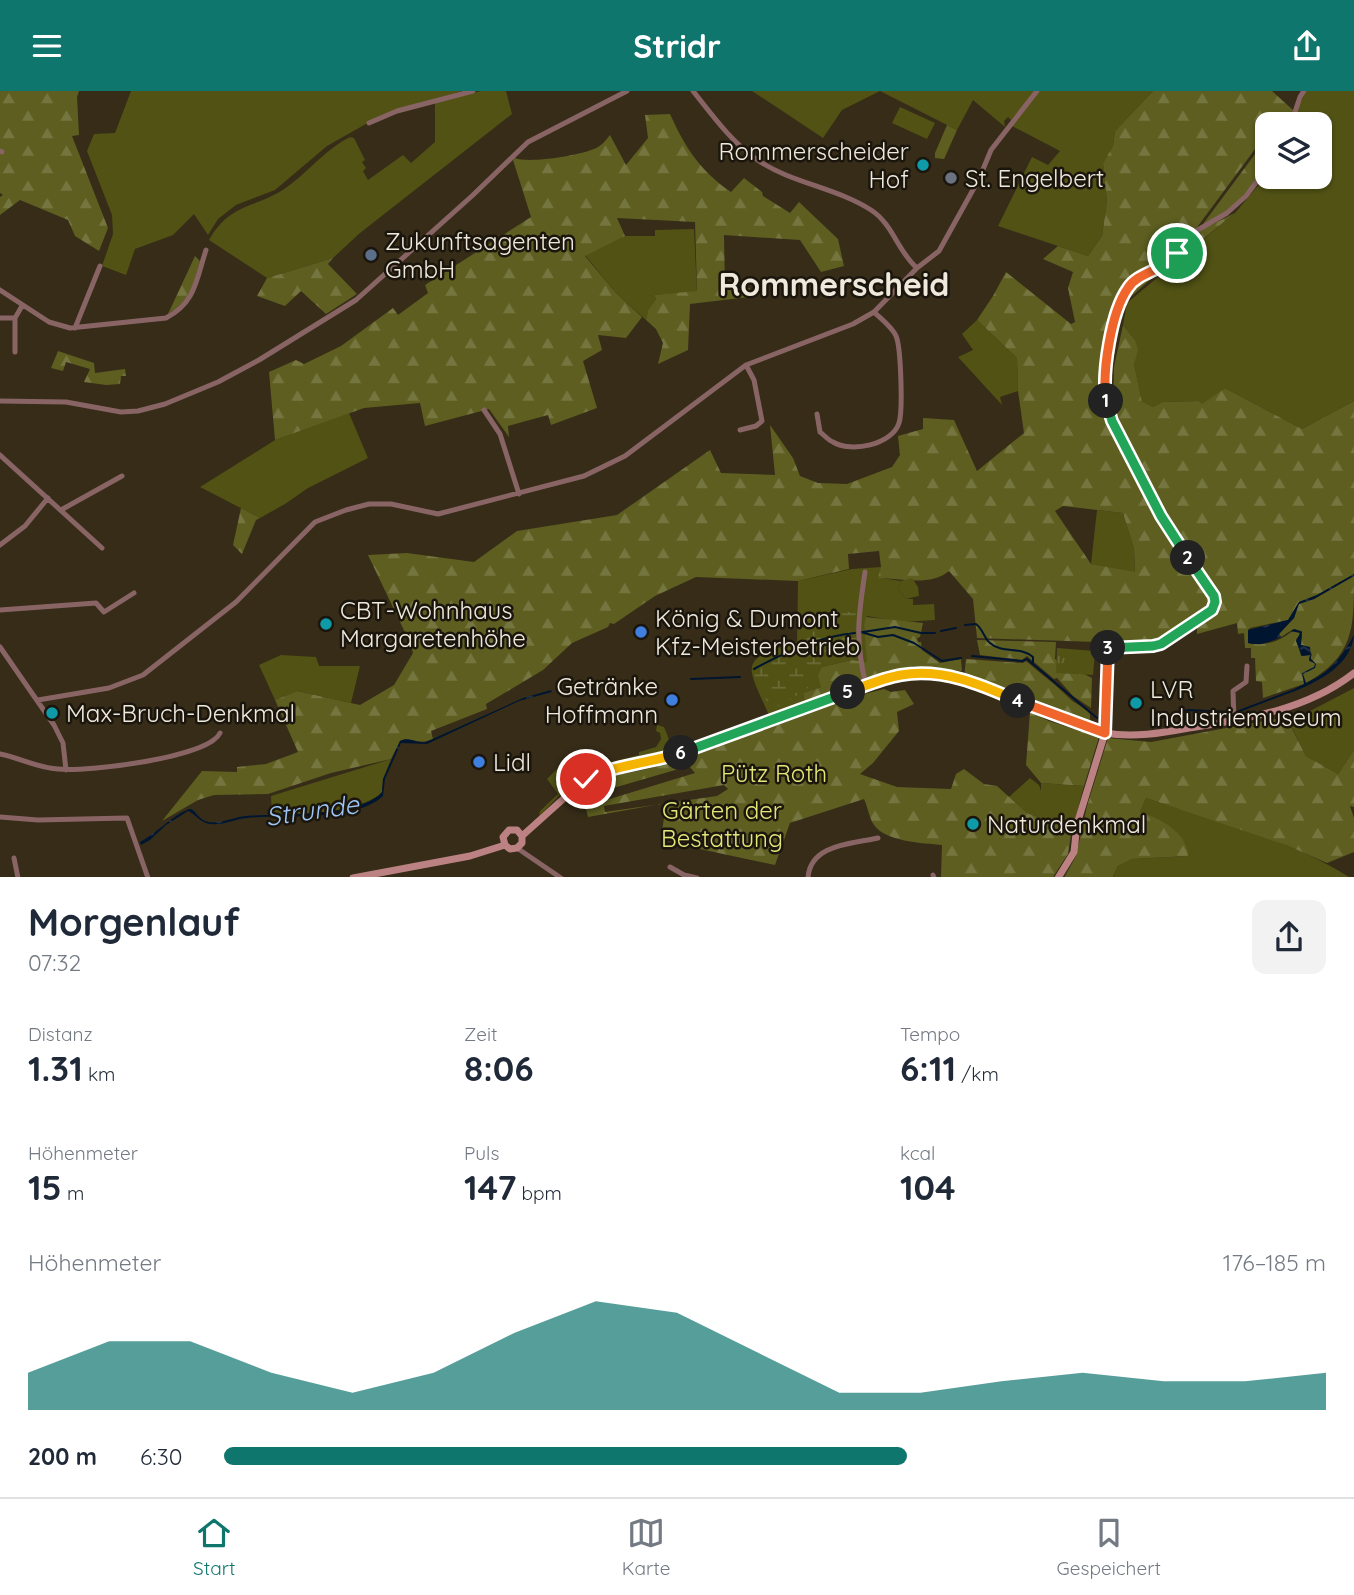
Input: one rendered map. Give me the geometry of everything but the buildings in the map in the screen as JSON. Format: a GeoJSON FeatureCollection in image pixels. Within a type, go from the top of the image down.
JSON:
{"type":"FeatureCollection","features":[{"type":"Feature","properties":{"kind":"main road"},"geometry":{"type":"LineString","coordinates":[[522,836],[580,784],[592,777],[683,753],[898,676],[920,673],[960,678],[1105,733],[1147,735],[1234,721],[1307,700],[1354,673]]}},
{"type":"Feature","properties":{"kind":"main road"},"geometry":{"type":"LineString","coordinates":[[1058,877],[1074,852],[1077,824],[1105,733]]}},
{"type":"Feature","properties":{"kind":"main road"},"geometry":{"type":"LineString","coordinates":[[517,830],[522,836],[522,843],[517,848],[511,849],[505,845],[503,837],[508,831],[517,830]]}},
{"type":"Feature","properties":{"kind":"main road"},"geometry":{"type":"LineString","coordinates":[[353,877],[470,856],[505,845]]}},
{"type":"Feature","properties":{"kind":"street"},"geometry":{"type":"LineString","coordinates":[[369,123],[397,111],[473,91]]}},
{"type":"Feature","properties":{"kind":"street"},"geometry":{"type":"LineString","coordinates":[[0,401],[66,403],[121,412],[138,411],[165,404],[259,361],[356,300],[528,142],[627,91]]}},
{"type":"Feature","properties":{"kind":"street"},"geometry":{"type":"LineString","coordinates":[[693,91],[729,136],[759,162],[872,210],[885,221],[908,260],[918,268]]}},
{"type":"Feature","properties":{"kind":"street"},"geometry":{"type":"LineString","coordinates":[[38,700],[109,688],[128,683],[143,675],[236,602],[315,522],[369,504],[391,504],[438,514],[584,476],[625,456],[746,365],[853,324],[874,312],[918,268],[930,261],[944,244],[979,179],[991,150],[1037,91]]}},
{"type":"Feature","properties":{"kind":"street"},"geometry":{"type":"LineString","coordinates":[[1295,112],[1304,91]]}},
{"type":"Feature","properties":{"kind":"street"},"geometry":{"type":"LineString","coordinates":[[1105,733],[1108,647],[1161,644],[1212,610],[1215,602],[1161,516],[1112,421],[1107,406],[1105,384],[1108,349],[1119,306],[1128,287],[1141,276],[1163,265],[1196,232],[1227,213],[1255,184]]}},
{"type":"Feature","properties":{"kind":"street"},"geometry":{"type":"LineString","coordinates":[[0,290],[49,322],[75,328],[166,318],[190,299],[206,250]]}},
{"type":"Feature","properties":{"kind":"street"},"geometry":{"type":"LineString","coordinates":[[75,328],[100,266]]}},
{"type":"Feature","properties":{"kind":"street"},"geometry":{"type":"LineString","coordinates":[[15,352],[15,319],[22,306]]}},
{"type":"Feature","properties":{"kind":"street"},"geometry":{"type":"LineString","coordinates":[[817,414],[820,432],[834,444],[876,444],[890,436],[899,424],[901,405],[897,337],[874,312]]}},
{"type":"Feature","properties":{"kind":"street"},"geometry":{"type":"LineString","coordinates":[[0,318],[15,319]]}},
{"type":"Feature","properties":{"kind":"street"},"geometry":{"type":"LineString","coordinates":[[740,430],[756,426],[762,421],[754,380],[746,365]]}},
{"type":"Feature","properties":{"kind":"street"},"geometry":{"type":"LineString","coordinates":[[484,410],[500,434],[519,494]]}},
{"type":"Feature","properties":{"kind":"street"},"geometry":{"type":"LineString","coordinates":[[0,455],[102,548]]}},
{"type":"Feature","properties":{"kind":"street"},"geometry":{"type":"LineString","coordinates":[[61,510],[122,476]]}},
{"type":"Feature","properties":{"kind":"street"},"geometry":{"type":"LineString","coordinates":[[0,545],[25,526],[48,498]]}},
{"type":"Feature","properties":{"kind":"street"},"geometry":{"type":"LineString","coordinates":[[865,572],[857,636],[858,654],[866,686]]}},
{"type":"Feature","properties":{"kind":"street"},"geometry":{"type":"LineString","coordinates":[[0,610],[96,603],[104,612],[134,593]]}},
{"type":"Feature","properties":{"kind":"street"},"geometry":{"type":"LineString","coordinates":[[0,647],[38,700],[63,743],[66,770]]}},
{"type":"Feature","properties":{"kind":"street"},"geometry":{"type":"LineString","coordinates":[[1234,721],[1233,691],[1246,682],[1247,666]]}},
{"type":"Feature","properties":{"kind":"street"},"geometry":{"type":"LineString","coordinates":[[0,754],[23,762],[66,770],[137,764],[217,739],[220,733]]}},
{"type":"Feature","properties":{"kind":"street"},"geometry":{"type":"LineString","coordinates":[[0,817],[38,820],[127,818],[148,877]]}},
{"type":"Feature","properties":{"kind":"street"},"geometry":{"type":"LineString","coordinates":[[808,877],[808,866],[814,857],[823,851],[878,838]]}},
{"type":"Feature","properties":{"kind":"street"},"geometry":{"type":"LineString","coordinates":[[517,848],[561,877]]}},
{"type":"Feature","properties":{"kind":"street"},"geometry":{"type":"LineString","coordinates":[[14,858],[18,877]]}},
{"type":"Feature","properties":{"kind":"street"},"geometry":{"type":"LineString","coordinates":[[670,867],[684,875],[697,877]]}},
{"type":"Feature","properties":{"kind":"green space"},"geometry":{"type":"Polygon","coordinates":[[[0,91],[79,91],[79,135],[72,136],[108,228],[99,251],[75,236],[68,220],[20,200],[0,215],[0,197],[3,195],[0,193],[0,91]]]}},
{"type":"Feature","properties":{"kind":"green space"},"geometry":{"type":"Polygon","coordinates":[[[131,91],[462,91],[380,116],[327,146],[275,190],[236,205],[218,219],[208,235],[194,214],[173,235],[135,249],[126,275],[102,266],[113,234],[112,215],[87,151],[94,134],[115,133],[131,91]]]}},
{"type":"Feature","properties":{"kind":"green space"},"geometry":{"type":"Polygon","coordinates":[[[481,91],[506,91],[512,114],[360,233],[333,258],[267,278],[209,240],[218,227],[236,211],[279,192],[350,137],[354,138],[365,160],[362,162],[366,168],[363,171],[368,180],[403,155],[411,163],[435,142],[435,103],[481,91]]]}},
{"type":"Feature","properties":{"kind":"green space"},"geometry":{"type":"Polygon","coordinates":[[[752,91],[880,91],[842,110],[823,138],[752,91]]]}},
{"type":"Feature","properties":{"kind":"green space"},"geometry":{"type":"Polygon","coordinates":[[[880,91],[1035,91],[1011,120],[1008,117],[1004,121],[1005,127],[973,100],[957,130],[880,91]]]}},
{"type":"Feature","properties":{"kind":"green space"},"geometry":{"type":"Polygon","coordinates":[[[1039,91],[1153,91],[1115,131],[1113,146],[1103,163],[1107,201],[1102,236],[1088,256],[998,226],[1032,157],[1048,165],[1060,151],[1012,126],[1039,91]]]}},
{"type":"Feature","properties":{"kind":"green space"},"geometry":{"type":"Polygon","coordinates":[[[1153,91],[1272,91],[1294,111],[1255,112],[1255,149],[1195,230],[1162,263],[1127,284],[1119,301],[1111,346],[1122,301],[1132,283],[1173,259],[1124,303],[1112,366],[1108,418],[1173,543],[1212,596],[1212,608],[1154,644],[977,638],[973,599],[949,571],[933,579],[915,581],[878,578],[881,567],[879,551],[848,554],[849,569],[798,581],[696,577],[655,596],[614,624],[610,623],[608,627],[572,643],[543,670],[486,704],[487,709],[431,731],[433,739],[423,742],[400,741],[391,759],[331,773],[268,794],[214,795],[198,800],[162,821],[202,771],[237,772],[237,767],[266,764],[298,752],[275,700],[297,691],[360,705],[394,685],[413,653],[368,555],[407,553],[474,562],[517,531],[617,515],[710,450],[721,473],[775,475],[770,425],[793,458],[800,476],[818,483],[847,484],[892,467],[900,455],[898,436],[923,429],[923,418],[954,420],[977,471],[1024,433],[1017,358],[977,320],[1006,272],[1071,324],[1075,322],[1068,288],[1073,272],[1043,259],[1058,246],[1088,256],[1102,236],[1107,201],[1103,163],[1113,146],[1115,131],[1153,91]],[[1063,506],[1055,511],[1091,564],[1135,572],[1134,549],[1123,513],[1063,506]]]}},
{"type":"Feature","properties":{"kind":"green space"},"geometry":{"type":"Polygon","coordinates":[[[1307,91],[1354,91],[1354,401],[1302,429],[1225,388],[1202,405],[1199,401],[1162,402],[1153,407],[1142,403],[1134,364],[1135,340],[1123,325],[1127,303],[1235,213],[1255,189],[1332,189],[1332,112],[1297,112],[1307,91]]]}},
{"type":"Feature","properties":{"kind":"green space"},"geometry":{"type":"Polygon","coordinates":[[[900,107],[935,123],[927,139],[892,123],[900,107]]]}},
{"type":"Feature","properties":{"kind":"green space"},"geometry":{"type":"Polygon","coordinates":[[[670,114],[688,148],[710,176],[731,192],[744,178],[762,192],[763,196],[790,213],[799,202],[838,239],[844,266],[821,272],[800,240],[724,235],[725,289],[750,288],[749,297],[690,304],[688,350],[658,364],[663,343],[656,329],[646,320],[648,310],[656,299],[654,295],[697,291],[695,222],[617,218],[625,236],[585,256],[616,293],[642,317],[626,338],[598,335],[602,350],[583,361],[597,408],[551,425],[548,415],[508,426],[509,437],[489,409],[425,426],[420,403],[364,408],[275,440],[269,372],[296,360],[304,364],[341,346],[393,308],[398,315],[428,293],[425,285],[531,217],[513,160],[515,158],[544,159],[581,153],[600,146],[610,135],[626,165],[648,138],[645,115],[670,114]]]}},
{"type":"Feature","properties":{"kind":"green space"},"geometry":{"type":"Polygon","coordinates":[[[947,125],[957,130],[944,159],[935,158],[935,153],[947,125]]]}},
{"type":"Feature","properties":{"kind":"green space"},"geometry":{"type":"Polygon","coordinates":[[[1255,154],[1255,182],[1231,210],[1203,224],[1255,154]]]}},
{"type":"Feature","properties":{"kind":"green space"},"geometry":{"type":"Polygon","coordinates":[[[1235,213],[1175,262],[1197,232],[1235,213]]]}},
{"type":"Feature","properties":{"kind":"green space"},"geometry":{"type":"Polygon","coordinates":[[[694,229],[697,292],[654,295],[656,299],[648,310],[646,320],[616,293],[585,255],[625,236],[655,236],[655,230],[694,229]]]}},
{"type":"Feature","properties":{"kind":"green space"},"geometry":{"type":"Polygon","coordinates":[[[195,256],[200,261],[190,292],[176,309],[168,314],[195,256]]]}},
{"type":"Feature","properties":{"kind":"green space"},"geometry":{"type":"Polygon","coordinates":[[[333,258],[328,264],[357,294],[326,314],[301,291],[285,306],[257,296],[267,278],[333,258]]]}},
{"type":"Feature","properties":{"kind":"green space"},"geometry":{"type":"Polygon","coordinates":[[[977,320],[1017,358],[1018,391],[1000,397],[1002,405],[958,357],[973,350],[962,334],[977,320]]]}},
{"type":"Feature","properties":{"kind":"green space"},"geometry":{"type":"Polygon","coordinates":[[[1123,325],[1135,340],[1138,350],[1134,364],[1142,402],[1153,407],[1162,402],[1199,401],[1202,404],[1225,388],[1302,429],[1354,401],[1354,574],[1299,602],[1288,620],[1248,630],[1248,643],[1256,644],[1275,641],[1297,631],[1301,634],[1296,639],[1301,656],[1310,655],[1309,661],[1315,663],[1310,658],[1312,655],[1309,647],[1301,645],[1302,631],[1294,629],[1281,637],[1279,634],[1294,618],[1298,604],[1314,599],[1354,576],[1353,611],[1348,639],[1334,662],[1306,683],[1304,680],[1304,684],[1263,698],[1262,682],[1256,681],[1255,658],[1251,658],[1251,648],[1245,648],[1244,633],[1238,634],[1237,623],[1197,634],[1197,622],[1168,644],[1157,646],[1222,605],[1161,511],[1113,406],[1114,367],[1123,325]]]}},
{"type":"Feature","properties":{"kind":"green space"},"geometry":{"type":"Polygon","coordinates":[[[58,351],[94,363],[95,373],[125,369],[126,376],[121,376],[120,384],[84,382],[90,369],[66,362],[63,371],[51,368],[58,351]]]}},
{"type":"Feature","properties":{"kind":"green space"},"geometry":{"type":"Polygon","coordinates":[[[349,413],[368,458],[308,488],[260,518],[200,487],[275,440],[349,413]]]}},
{"type":"Feature","properties":{"kind":"green space"},"geometry":{"type":"Polygon","coordinates":[[[241,508],[260,518],[256,520],[242,554],[233,545],[241,508]]]}},
{"type":"Feature","properties":{"kind":"green space"},"geometry":{"type":"Polygon","coordinates":[[[1097,510],[1123,513],[1134,549],[1135,573],[1091,564],[1097,510]]]}},
{"type":"Feature","properties":{"kind":"green space"},"geometry":{"type":"Polygon","coordinates":[[[881,567],[882,578],[901,581],[898,589],[906,599],[913,599],[913,605],[934,604],[935,620],[903,622],[867,616],[864,625],[868,662],[851,660],[822,667],[821,687],[803,693],[805,702],[769,715],[755,684],[752,665],[765,654],[797,642],[798,581],[852,569],[881,567]]]}},
{"type":"Feature","properties":{"kind":"green space"},"geometry":{"type":"Polygon","coordinates":[[[912,578],[918,587],[919,596],[906,599],[898,589],[901,581],[912,578]]]}},
{"type":"Feature","properties":{"kind":"green space"},"geometry":{"type":"Polygon","coordinates":[[[837,612],[856,612],[857,654],[820,667],[807,689],[771,711],[754,674],[757,659],[799,642],[837,612]]]}},
{"type":"Feature","properties":{"kind":"green space"},"geometry":{"type":"Polygon","coordinates":[[[866,617],[923,623],[920,637],[917,638],[918,642],[921,642],[922,650],[940,663],[961,659],[962,671],[913,666],[805,702],[803,693],[821,687],[818,675],[822,667],[851,660],[867,662],[864,625],[866,617]]]}},
{"type":"Feature","properties":{"kind":"green space"},"geometry":{"type":"Polygon","coordinates":[[[977,640],[1056,642],[1055,659],[1092,678],[1091,708],[1027,656],[1022,660],[980,655],[977,640]]]}},
{"type":"Feature","properties":{"kind":"green space"},"geometry":{"type":"Polygon","coordinates":[[[1057,648],[1095,651],[1093,675],[1056,673],[1057,648]]]}},
{"type":"Feature","properties":{"kind":"green space"},"geometry":{"type":"Polygon","coordinates":[[[281,655],[316,657],[319,666],[360,666],[351,703],[297,691],[275,700],[259,665],[281,655]]]}},
{"type":"Feature","properties":{"kind":"green space"},"geometry":{"type":"Polygon","coordinates":[[[966,659],[1026,661],[1088,712],[1090,721],[964,678],[966,659]]]}},
{"type":"Feature","properties":{"kind":"green space"},"geometry":{"type":"Polygon","coordinates":[[[1354,688],[1354,750],[1338,774],[1306,756],[1289,722],[1354,688]]]}},
{"type":"Feature","properties":{"kind":"green space"},"geometry":{"type":"Polygon","coordinates":[[[884,689],[891,692],[905,690],[914,704],[897,712],[899,731],[873,763],[860,774],[897,787],[951,789],[956,774],[964,769],[984,784],[997,786],[1027,813],[1064,827],[1071,835],[1068,854],[1053,877],[941,877],[942,845],[905,841],[880,831],[872,822],[864,799],[790,823],[775,865],[681,845],[683,836],[662,832],[666,803],[717,796],[728,789],[724,785],[604,806],[605,812],[658,804],[588,817],[583,797],[577,791],[595,781],[654,767],[884,689]],[[689,766],[603,791],[603,801],[695,773],[689,766]]]}},
{"type":"Feature","properties":{"kind":"green space"},"geometry":{"type":"Polygon","coordinates":[[[1030,712],[1099,737],[1084,786],[1041,783],[1026,765],[1030,712]]]}},
{"type":"Feature","properties":{"kind":"green space"},"geometry":{"type":"Polygon","coordinates":[[[1286,717],[1306,756],[1338,774],[1354,750],[1354,807],[1350,806],[1354,818],[1354,852],[1327,863],[1286,845],[1146,798],[1140,812],[1156,818],[1178,833],[1187,848],[1188,856],[1132,859],[1118,866],[1113,877],[1065,877],[1076,856],[1087,806],[1108,738],[1151,742],[1286,717]]]}},
{"type":"Feature","properties":{"kind":"green space"},"geometry":{"type":"Polygon","coordinates":[[[657,725],[664,727],[668,737],[669,746],[666,753],[604,767],[585,775],[566,789],[539,816],[540,811],[558,794],[547,779],[566,760],[574,761],[581,770],[639,755],[639,752],[656,747],[661,739],[660,733],[656,731],[657,725]]]}},
{"type":"Feature","properties":{"kind":"green space"},"geometry":{"type":"Polygon","coordinates":[[[391,759],[383,779],[382,792],[373,799],[330,811],[297,815],[272,814],[271,796],[391,759]]]}},
{"type":"Feature","properties":{"kind":"green space"},"geometry":{"type":"Polygon","coordinates":[[[1030,778],[1039,785],[1041,791],[1041,783],[1084,786],[1071,835],[1064,827],[1027,813],[1009,797],[1030,778]]]}},
{"type":"Feature","properties":{"kind":"green space"},"geometry":{"type":"Polygon","coordinates":[[[1146,798],[1276,841],[1326,863],[1349,877],[1113,877],[1118,866],[1132,859],[1188,856],[1140,812],[1146,798]]]}},
{"type":"Feature","properties":{"kind":"water"},"geometry":{"type":"Polygon","coordinates":[[[1354,574],[1314,599],[1299,604],[1294,618],[1279,634],[1281,637],[1265,643],[1248,643],[1248,630],[1288,620],[1299,602],[1354,574]]]}},
{"type":"Feature","properties":{"kind":"water"},"geometry":{"type":"Polygon","coordinates":[[[1294,629],[1302,632],[1301,645],[1310,647],[1311,659],[1316,664],[1315,668],[1303,674],[1306,683],[1334,663],[1354,635],[1352,646],[1340,664],[1322,678],[1293,692],[1292,690],[1304,684],[1302,673],[1315,664],[1309,660],[1310,655],[1302,656],[1296,641],[1300,633],[1291,631],[1282,636],[1294,629]]]}},
{"type":"Feature","properties":{"kind":"water"},"geometry":{"type":"Polygon","coordinates":[[[551,690],[552,692],[519,701],[427,744],[401,743],[385,779],[383,796],[370,805],[337,814],[247,818],[215,824],[203,822],[188,811],[141,845],[140,842],[189,809],[204,820],[214,822],[246,816],[318,813],[356,806],[382,792],[383,779],[400,741],[406,739],[426,742],[523,698],[551,690]]]}},
{"type":"Feature","properties":{"kind":"waterway","name":"Strunde"},"geometry":{"type":"LineString","coordinates":[[965,625],[976,624],[995,646],[1028,654],[1033,657],[1033,663]]}},
{"type":"Feature","properties":{"kind":"waterway","name":"Strunde"},"geometry":{"type":"LineString","coordinates":[[863,632],[895,627],[935,633]]}},
{"type":"Feature","properties":{"kind":"waterway","name":"Strunde"},"geometry":{"type":"LineString","coordinates":[[941,631],[956,628]]}},
{"type":"Feature","properties":{"kind":"waterway","name":"Strunde"},"geometry":{"type":"LineString","coordinates":[[861,632],[878,637],[893,635],[914,643],[942,661],[961,658]]}},
{"type":"Feature","properties":{"kind":"waterway","name":"Strunde"},"geometry":{"type":"LineString","coordinates":[[754,669],[803,646],[829,637],[855,633]]}},
{"type":"Feature","properties":{"kind":"waterway","name":"Strunde"},"geometry":{"type":"LineString","coordinates":[[972,656],[1022,661],[1027,659],[1097,718]]}},
{"type":"Feature","properties":{"kind":"waterway","name":"Strunde"},"geometry":{"type":"LineString","coordinates":[[691,679],[740,677]]}},
{"type":"Feature","properties":{"kind":"waterway","name":"Strunde"},"geometry":{"type":"LineString","coordinates":[[1239,711],[1292,691]]}},
{"type":"Feature","properties":{"kind":"waterway","name":"Strunde"},"geometry":{"type":"LineString","coordinates":[[1161,718],[1188,710],[1228,712]]}},
{"type":"Feature","properties":{"kind":"place","name":"Rommerscheider Hof"},"geometry":{"type":"Point","coordinates":[923,165]}},
{"type":"Feature","properties":{"kind":"place","name":"St. Engelbert"},"geometry":{"type":"Point","coordinates":[951,178]}},
{"type":"Feature","properties":{"kind":"place","name":"Zukunftsagenten GmbH"},"geometry":{"type":"Point","coordinates":[371,255]}},
{"type":"Feature","properties":{"kind":"place","name":"CBT-Wohnhaus Margaretenhöhe"},"geometry":{"type":"Point","coordinates":[326,624]}},
{"type":"Feature","properties":{"kind":"place","name":"König & Dumont Kfz-Meisterbetrieb"},"geometry":{"type":"Point","coordinates":[641,632]}},
{"type":"Feature","properties":{"kind":"place","name":"Getränke Hoffmann"},"geometry":{"type":"Point","coordinates":[672,700]}},
{"type":"Feature","properties":{"kind":"place","name":"LVR Industriemuseum"},"geometry":{"type":"Point","coordinates":[1136,703]}},
{"type":"Feature","properties":{"kind":"place","name":"Max-Bruch-Denkmal"},"geometry":{"type":"Point","coordinates":[52,713]}},
{"type":"Feature","properties":{"kind":"place","name":"Lidl"},"geometry":{"type":"Point","coordinates":[479,762]}},
{"type":"Feature","properties":{"kind":"place","name":"Naturdenkmal"},"geometry":{"type":"Point","coordinates":[973,824]}},
{"type":"Feature","properties":{"kind":"district","name":"Rommerscheid"},"geometry":{"type":"Point","coordinates":[834,284]}},
{"type":"Feature","properties":{"kind":"route"},"geometry":{"type":"LineString","coordinates":[[586,779],[683,753],[866,686],[898,676],[920,673],[960,678],[1105,733],[1108,647],[1161,644],[1212,610],[1215,602],[1214,596],[1161,516],[1112,421],[1105,396],[1108,349],[1119,306],[1128,287],[1177,253]]}},
{"type":"Feature","properties":{"kind":"park label","name":"Pütz Roth"},"geometry":{"type":"Point","coordinates":[774,773]}},
{"type":"Feature","properties":{"kind":"park label","name":"Gärten der Bestattung"},"geometry":{"type":"Point","coordinates":[722,824]}}]}
